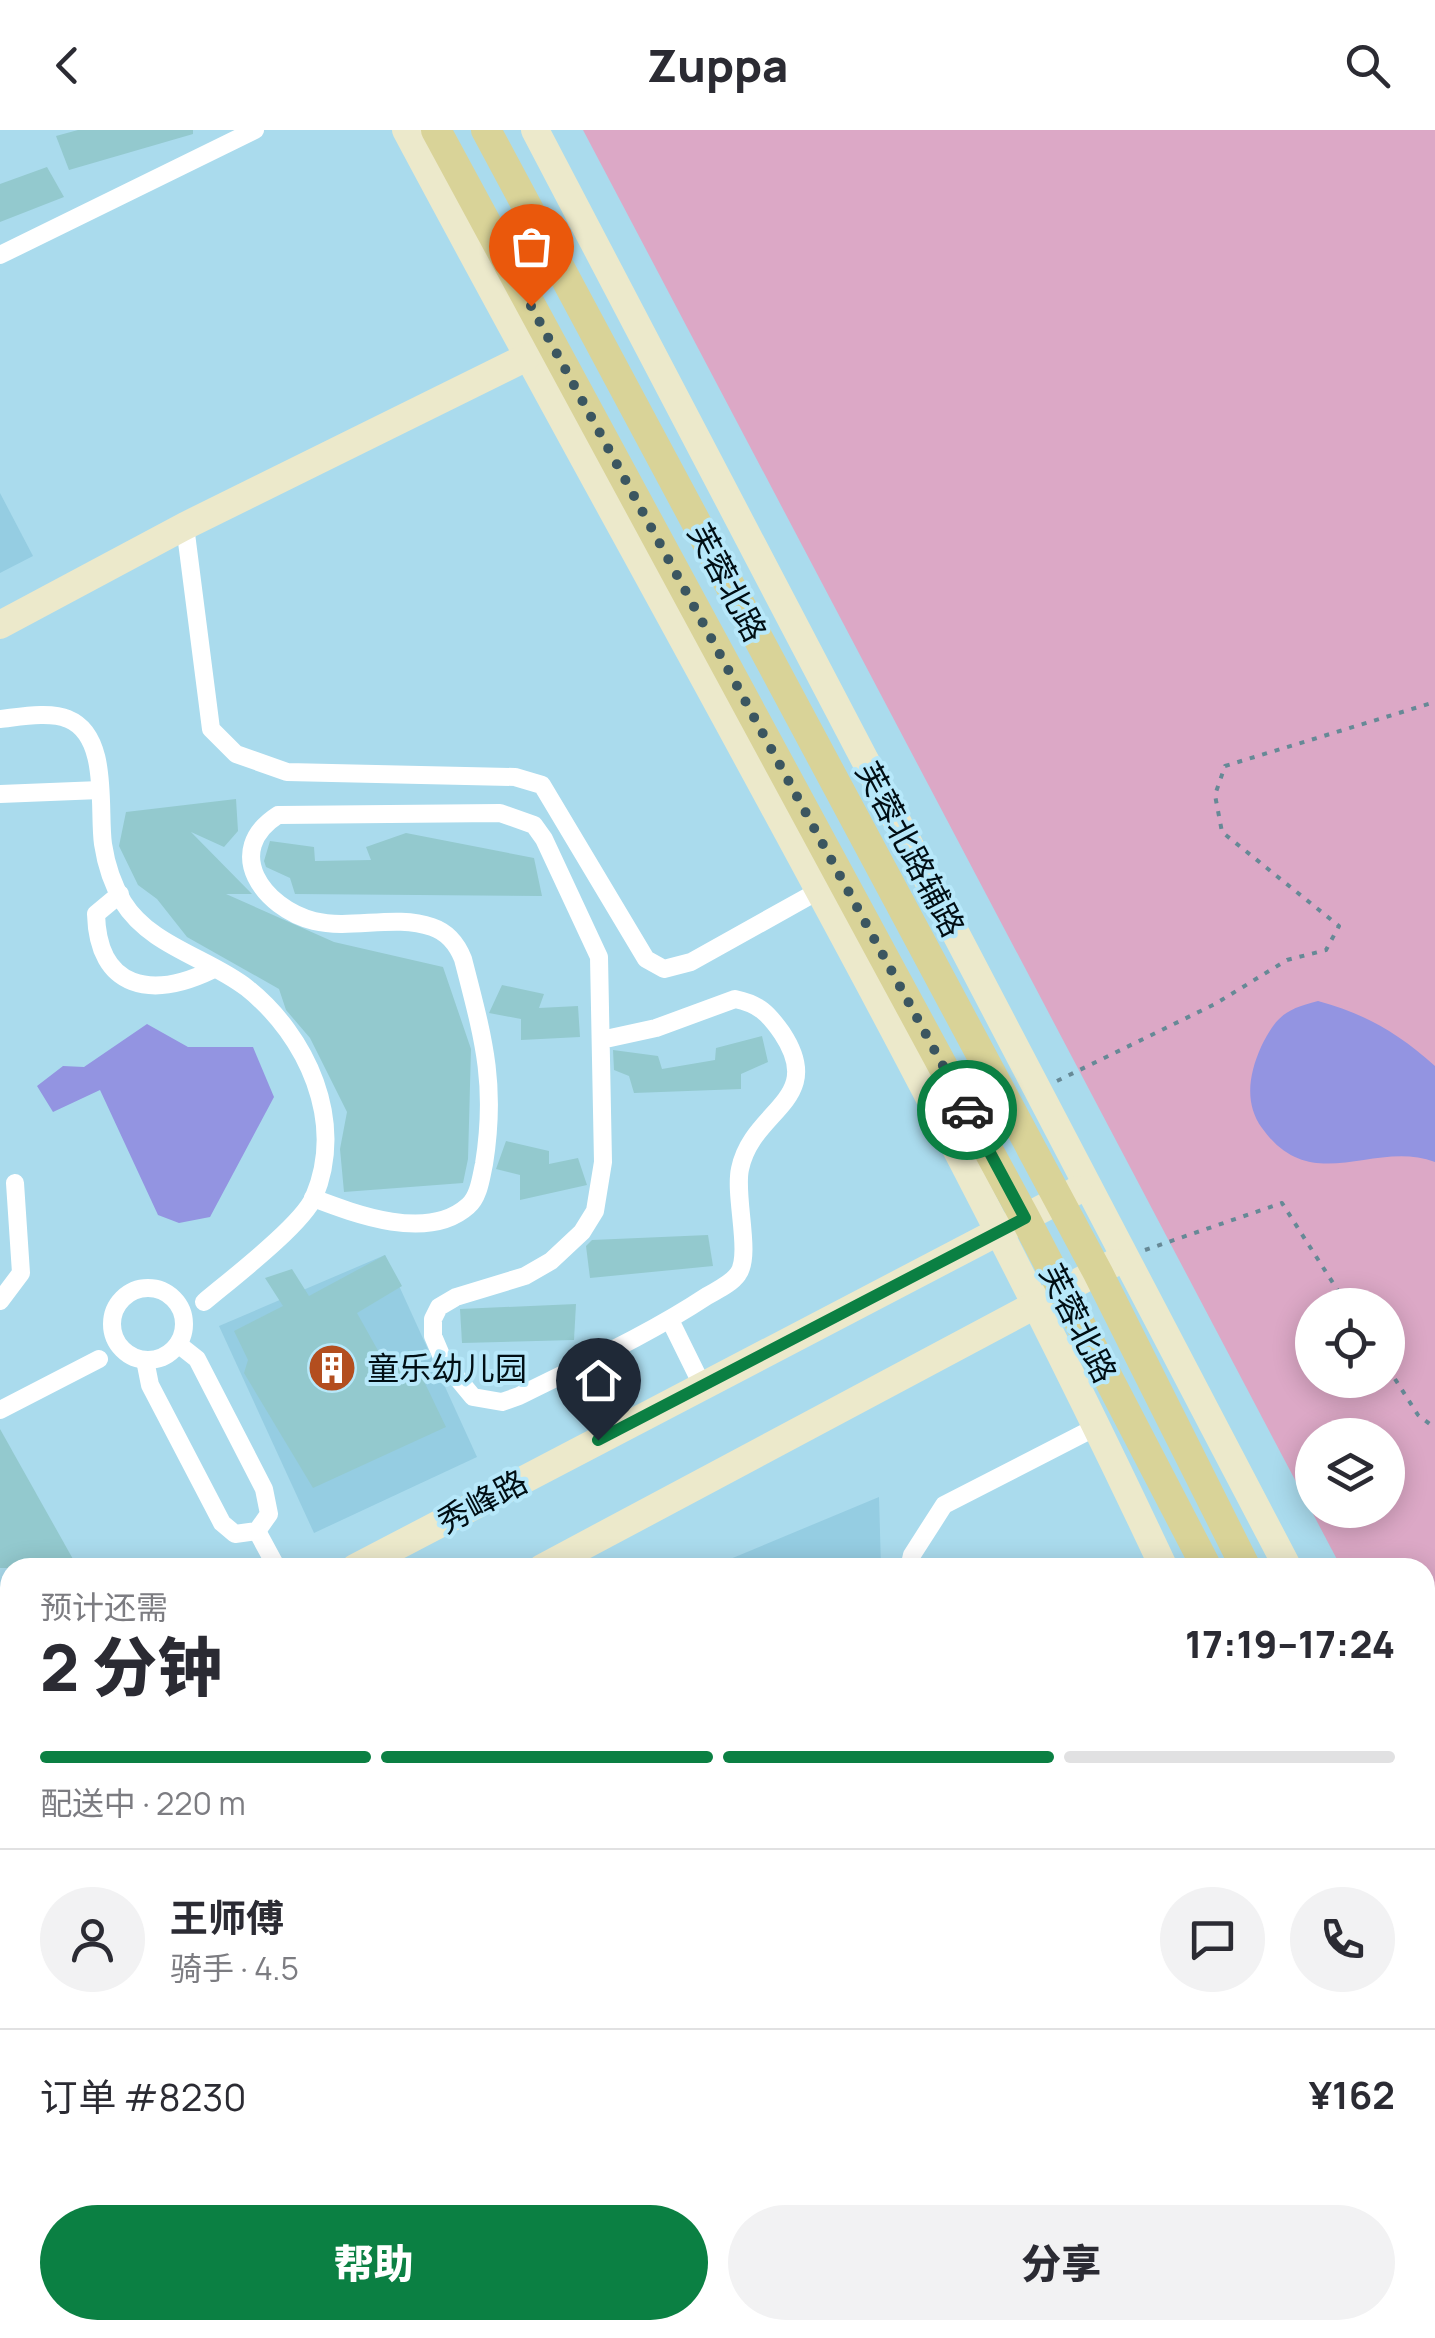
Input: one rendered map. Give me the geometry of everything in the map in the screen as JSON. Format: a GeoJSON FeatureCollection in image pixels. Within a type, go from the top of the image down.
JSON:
{"type":"FeatureCollection","features":[{"type":"Feature","properties":{"kind":"main road"},"geometry":{"type":"LineString","coordinates":[[406,130],[820,890],[1012,1225]]}},
{"type":"Feature","properties":{"kind":"main road","name":"芙蓉北路"},"geometry":{"type":"LineString","coordinates":[[436,130],[1051,1299],[1200,1558]]}},
{"type":"Feature","properties":{"kind":"main road","name":"芙蓉北路"},"geometry":{"type":"LineString","coordinates":[[486,130],[1098,1273],[1241,1558]]}},
{"type":"Feature","properties":{"kind":"main road","name":"芙蓉北路辅路"},"geometry":{"type":"LineString","coordinates":[[536,130],[1283,1558]]}},
{"type":"Feature","properties":{"kind":"main road"},"geometry":{"type":"LineString","coordinates":[[0,625],[185,526],[528,357]]}},
{"type":"Feature","properties":{"kind":"main road","name":"秀峰路"},"geometry":{"type":"LineString","coordinates":[[374,1558],[1088,1184]]}},
{"type":"Feature","properties":{"kind":"main road"},"geometry":{"type":"LineString","coordinates":[[561,1558],[1126,1256]]}},
{"type":"Feature","properties":{"kind":"main road"},"geometry":{"type":"LineString","coordinates":[[1051,1299],[1098,1426],[1159,1558]]}},
{"type":"Feature","properties":{"kind":"street"},"geometry":{"type":"LineString","coordinates":[[0,254],[255,130]]}},
{"type":"Feature","properties":{"kind":"street"},"geometry":{"type":"LineString","coordinates":[[185,526],[211,729],[236,754],[288,772],[515,777],[542,785],[646,959],[664,970],[691,962],[820,890]]}},
{"type":"Feature","properties":{"kind":"street"},"geometry":{"type":"LineString","coordinates":[[0,719],[70,719],[86,732],[98,767],[104,847],[120,894],[142,924],[212,970],[245,986],[294,1035],[324,1103],[320,1172],[313,1198],[204,1302],[181,1313]]}},
{"type":"Feature","properties":{"kind":"street"},"geometry":{"type":"LineString","coordinates":[[0,794],[100,790]]}},
{"type":"Feature","properties":{"kind":"street"},"geometry":{"type":"LineString","coordinates":[[313,1198],[390,1223],[424,1221],[468,1207],[476,1196],[488,1137],[490,1062],[463,959],[446,935],[419,924],[313,920],[272,898],[250,861],[250,844],[263,825],[278,816],[500,813],[534,825],[599,957],[603,1162],[594,1211],[582,1232],[551,1261],[525,1276],[456,1297],[439,1307],[433,1319],[433,1336],[464,1390],[473,1397],[502,1402],[670,1320],[739,1273],[743,1256],[738,1173],[745,1149],[759,1126],[794,1090],[797,1066],[789,1044],[767,1011],[735,999],[638,1034],[601,1040]]}},
{"type":"Feature","properties":{"kind":"street"},"geometry":{"type":"LineString","coordinates":[[120,894],[96,914],[103,953],[122,979],[138,985],[162,985],[212,970]]}},
{"type":"Feature","properties":{"kind":"street"},"geometry":{"type":"LineString","coordinates":[[0,1301],[21,1273],[9,1241],[15,1183]]}},
{"type":"Feature","properties":{"kind":"street"},"geometry":{"type":"LineString","coordinates":[[0,1410],[98,1358],[113,1336],[114,1310],[131,1292],[157,1289],[181,1313]]}},
{"type":"Feature","properties":{"kind":"street"},"geometry":{"type":"LineString","coordinates":[[98,1358],[161,1358],[178,1344],[181,1313]]}},
{"type":"Feature","properties":{"kind":"street"},"geometry":{"type":"LineString","coordinates":[[670,1320],[702,1386]]}},
{"type":"Feature","properties":{"kind":"street"},"geometry":{"type":"LineString","coordinates":[[113,1336],[136,1358],[222,1523],[235,1534],[257,1531],[270,1514],[264,1488],[197,1358],[178,1344]]}},
{"type":"Feature","properties":{"kind":"street"},"geometry":{"type":"LineString","coordinates":[[911,1558],[944,1505],[1098,1426]]}},
{"type":"Feature","properties":{"kind":"street"},"geometry":{"type":"LineString","coordinates":[[257,1531],[272,1558]]}},
{"type":"Feature","properties":{"kind":"path"},"geometry":{"type":"LineString","coordinates":[[1038,1091],[1215,1004],[1287,960],[1326,950],[1338,926],[1222,832],[1215,796],[1225,766],[1435,702]]}},
{"type":"Feature","properties":{"kind":"path"},"geometry":{"type":"LineString","coordinates":[[1126,1256],[1282,1204],[1336,1288]]}},
{"type":"Feature","properties":{"kind":"path"},"geometry":{"type":"LineString","coordinates":[[1405,1395],[1418,1415],[1435,1428]]}},
{"type":"Feature","properties":{"kind":"shaded area"},"geometry":{"type":"Polygon","coordinates":[[[583,130],[1435,130],[1435,1558],[1336,1558],[1320,1528],[1405,1528],[1405,1418],[1295,1418],[1295,1480],[583,130]]]}},
{"type":"Feature","properties":{"kind":"shaded area"},"geometry":{"type":"Polygon","coordinates":[[[0,493],[33,556],[0,573],[0,493]]]}},
{"type":"Feature","properties":{"kind":"shaded area","name":"童乐幼儿园"},"geometry":{"type":"Polygon","coordinates":[[[385,1255],[477,1457],[314,1533],[219,1326],[385,1255]]]}},
{"type":"Feature","properties":{"kind":"shaded area"},"geometry":{"type":"Polygon","coordinates":[[[879,1497],[881,1558],[733,1558],[879,1497]]]}},
{"type":"Feature","properties":{"kind":"water"},"geometry":{"type":"Polygon","coordinates":[[[1318,1001],[1381,1026],[1435,1066],[1435,1162],[1412,1157],[1344,1163],[1301,1160],[1281,1149],[1262,1128],[1253,1109],[1250,1088],[1261,1047],[1283,1015],[1318,1001]]]}},
{"type":"Feature","properties":{"kind":"water"},"geometry":{"type":"Polygon","coordinates":[[[147,1024],[188,1047],[253,1047],[274,1097],[210,1217],[179,1223],[158,1215],[100,1090],[53,1112],[37,1086],[63,1066],[84,1067],[147,1024]]]}},
{"type":"Feature","properties":{"kind":"building"},"geometry":{"type":"Polygon","coordinates":[[[78,130],[193,130],[193,134],[69,170],[56,136],[78,130]]]}},
{"type":"Feature","properties":{"kind":"building"},"geometry":{"type":"Polygon","coordinates":[[[47,167],[64,197],[0,222],[0,184],[47,167]]]}},
{"type":"Feature","properties":{"kind":"building"},"geometry":{"type":"Polygon","coordinates":[[[236,799],[238,831],[224,847],[191,832],[252,894],[226,894],[334,942],[443,967],[471,1049],[468,1159],[463,1183],[344,1192],[340,1149],[347,1112],[310,1038],[286,1010],[279,989],[187,937],[157,899],[138,885],[119,846],[126,812],[236,799]]]}},
{"type":"Feature","properties":{"kind":"building"},"geometry":{"type":"Polygon","coordinates":[[[406,833],[534,858],[542,896],[295,894],[290,878],[266,867],[264,861],[270,841],[314,847],[315,861],[371,860],[366,847],[406,833]]]}},
{"type":"Feature","properties":{"kind":"building"},"geometry":{"type":"Polygon","coordinates":[[[502,985],[544,994],[539,1008],[578,1006],[580,1037],[521,1040],[521,1019],[489,1013],[502,985]]]}},
{"type":"Feature","properties":{"kind":"building"},"geometry":{"type":"Polygon","coordinates":[[[762,1036],[768,1062],[741,1074],[741,1089],[634,1093],[629,1076],[614,1070],[613,1050],[658,1056],[662,1069],[715,1060],[716,1048],[762,1036]]]}},
{"type":"Feature","properties":{"kind":"building"},"geometry":{"type":"Polygon","coordinates":[[[506,1141],[549,1151],[549,1164],[578,1158],[587,1185],[520,1200],[520,1175],[496,1169],[506,1141]]]}},
{"type":"Feature","properties":{"kind":"building"},"geometry":{"type":"Polygon","coordinates":[[[708,1235],[713,1266],[590,1278],[586,1246],[592,1240],[708,1235]]]}},
{"type":"Feature","properties":{"kind":"building","name":"童乐幼儿园"},"geometry":{"type":"Polygon","coordinates":[[[385,1255],[402,1286],[357,1313],[385,1363],[409,1350],[446,1427],[313,1488],[244,1373],[248,1360],[234,1331],[283,1306],[265,1278],[292,1269],[309,1296],[385,1255]]]}},
{"type":"Feature","properties":{"kind":"building"},"geometry":{"type":"Polygon","coordinates":[[[576,1304],[574,1340],[462,1343],[460,1309],[576,1304]]]}},
{"type":"Feature","properties":{"kind":"building"},"geometry":{"type":"Polygon","coordinates":[[[0,1429],[72,1558],[0,1558],[0,1429]]]}},
{"type":"Feature","properties":{"kind":"way so far"},"geometry":{"type":"LineString","coordinates":[[531,306],[967,1110]]}},
{"type":"Feature","properties":{"kind":"place","name":"童乐幼儿园"},"geometry":{"type":"Point","coordinates":[332,1368]}},
{"type":"Feature","properties":{"kind":"route"},"geometry":{"type":"LineString","coordinates":[[598,1440],[1025,1218],[967,1110]]}}]}
